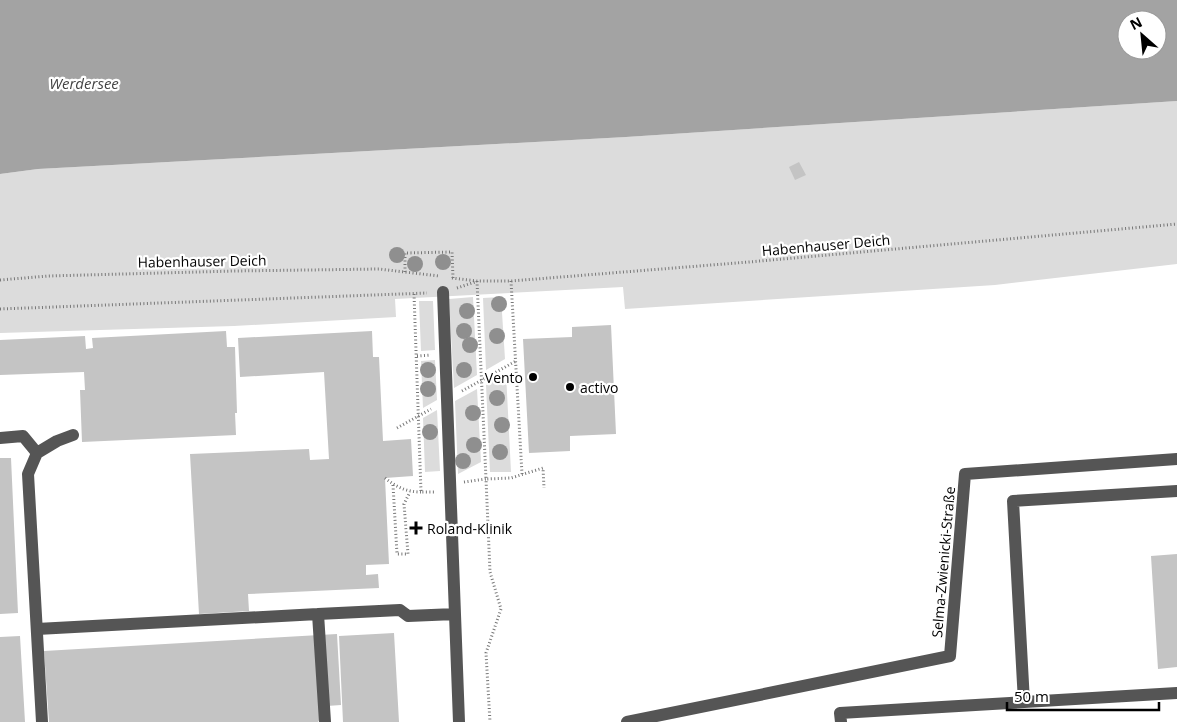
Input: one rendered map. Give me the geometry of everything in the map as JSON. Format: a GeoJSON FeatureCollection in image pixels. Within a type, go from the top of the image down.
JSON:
{"type":"FeatureCollection","features":[{"type":"Feature","properties":{"kind":"street"},"geometry":{"type":"LineString","coordinates":[[443,292],[460,722]]}},
{"type":"Feature","properties":{"kind":"street"},"geometry":{"type":"LineString","coordinates":[[42,722],[28,474],[37,453],[56,441],[73,435]]}},
{"type":"Feature","properties":{"kind":"street"},"geometry":{"type":"LineString","coordinates":[[0,438],[23,436],[37,453]]}},
{"type":"Feature","properties":{"kind":"street","name":"Selma-Zwienicki-Straße"},"geometry":{"type":"LineString","coordinates":[[627,722],[950,656],[965,474],[1177,459]]}},
{"type":"Feature","properties":{"kind":"street"},"geometry":{"type":"LineString","coordinates":[[1024,702],[1013,501],[1177,491]]}},
{"type":"Feature","properties":{"kind":"street"},"geometry":{"type":"LineString","coordinates":[[37,629],[400,610],[408,616],[455,614]]}},
{"type":"Feature","properties":{"kind":"street"},"geometry":{"type":"LineString","coordinates":[[318,614],[325,722]]}},
{"type":"Feature","properties":{"kind":"street"},"geometry":{"type":"LineString","coordinates":[[842,722],[840,712],[1177,693]]}},
{"type":"Feature","properties":{"kind":"path","name":"Habenhauser Deich"},"geometry":{"type":"LineString","coordinates":[[486,478],[477,281],[788,259],[1177,224]]}},
{"type":"Feature","properties":{"kind":"path","name":"Habenhauser Deich"},"geometry":{"type":"LineString","coordinates":[[0,280],[48,276],[236,271],[379,269],[405,272],[405,253],[452,252],[453,278]]}},
{"type":"Feature","properties":{"kind":"path"},"geometry":{"type":"LineString","coordinates":[[511,280],[522,474]]}},
{"type":"Feature","properties":{"kind":"path"},"geometry":{"type":"LineString","coordinates":[[0,309],[443,292]]}},
{"type":"Feature","properties":{"kind":"path"},"geometry":{"type":"LineString","coordinates":[[414,294],[421,492]]}},
{"type":"Feature","properties":{"kind":"path"},"geometry":{"type":"LineString","coordinates":[[385,478],[393,485],[410,492],[438,492],[450,484],[486,478],[511,478],[543,468],[544,488]]}},
{"type":"Feature","properties":{"kind":"path"},"geometry":{"type":"LineString","coordinates":[[486,478],[490,572],[501,609],[486,654],[490,722]]}},
{"type":"Feature","properties":{"kind":"path"},"geometry":{"type":"LineString","coordinates":[[393,485],[397,554],[408,554],[404,504],[410,492]]}},
{"type":"Feature","properties":{"kind":"shaded area"},"geometry":{"type":"Polygon","coordinates":[[[1177,101],[1177,264],[995,285],[625,309],[623,287],[395,299],[396,317],[234,326],[0,333],[0,174],[38,169],[626,137],[1177,101]]]}},
{"type":"Feature","properties":{"kind":"shaded area"},"geometry":{"type":"Polygon","coordinates":[[[473,297],[477,375],[454,388],[449,299],[473,297]]]}},
{"type":"Feature","properties":{"kind":"shaded area"},"geometry":{"type":"Polygon","coordinates":[[[501,297],[505,359],[486,370],[483,298],[501,297]]]}},
{"type":"Feature","properties":{"kind":"shaded area"},"geometry":{"type":"Polygon","coordinates":[[[419,301],[433,301],[435,350],[421,351],[419,301]]]}},
{"type":"Feature","properties":{"kind":"shaded area"},"geometry":{"type":"Polygon","coordinates":[[[435,360],[437,400],[423,408],[421,361],[435,360]]]}},
{"type":"Feature","properties":{"kind":"shaded area"},"geometry":{"type":"Polygon","coordinates":[[[506,373],[511,472],[490,472],[486,385],[506,373]]]}},
{"type":"Feature","properties":{"kind":"shaded area"},"geometry":{"type":"Polygon","coordinates":[[[477,389],[481,462],[458,474],[455,401],[477,389]]]}},
{"type":"Feature","properties":{"kind":"shaded area"},"geometry":{"type":"Polygon","coordinates":[[[437,410],[440,471],[425,472],[423,418],[437,410]]]}},
{"type":"Feature","properties":{"kind":"water","name":"Werdersee"},"geometry":{"type":"Polygon","coordinates":[[[0,0],[1177,0],[1177,101],[626,137],[38,169],[0,174],[0,0]]]}},
{"type":"Feature","properties":{"kind":"building"},"geometry":{"type":"Polygon","coordinates":[[[799,162],[806,175],[795,180],[789,167],[799,162]]]}},
{"type":"Feature","properties":{"kind":"building","name":"activo"},"geometry":{"type":"Polygon","coordinates":[[[611,325],[616,434],[570,436],[570,451],[529,453],[523,339],[572,337],[572,327],[611,325]]]}},
{"type":"Feature","properties":{"kind":"building"},"geometry":{"type":"Polygon","coordinates":[[[226,331],[227,347],[235,347],[236,435],[82,442],[80,390],[85,390],[84,372],[0,375],[0,340],[85,336],[86,349],[93,348],[92,338],[226,331]]]}},
{"type":"Feature","properties":{"kind":"building"},"geometry":{"type":"Polygon","coordinates":[[[372,331],[373,357],[379,357],[383,441],[411,439],[413,476],[385,478],[389,564],[366,565],[366,575],[378,574],[379,588],[248,594],[249,611],[199,614],[190,454],[309,449],[310,460],[329,459],[324,372],[240,377],[238,338],[372,331]]]}},
{"type":"Feature","properties":{"kind":"building"},"geometry":{"type":"Polygon","coordinates":[[[0,458],[11,458],[18,613],[0,614],[0,458]]]}},
{"type":"Feature","properties":{"kind":"building"},"geometry":{"type":"Polygon","coordinates":[[[1177,554],[1177,667],[1158,669],[1151,556],[1177,554]]]}},
{"type":"Feature","properties":{"kind":"building"},"geometry":{"type":"Polygon","coordinates":[[[394,633],[399,722],[343,722],[339,636],[394,633]]]}},
{"type":"Feature","properties":{"kind":"building"},"geometry":{"type":"Polygon","coordinates":[[[337,634],[341,705],[327,706],[318,722],[49,722],[44,651],[337,634]]]}},
{"type":"Feature","properties":{"kind":"building"},"geometry":{"type":"Polygon","coordinates":[[[20,636],[25,722],[0,722],[0,637],[20,636]]]}},
{"type":"Feature","properties":{"kind":"place","name":"Vento"},"geometry":{"type":"Point","coordinates":[533,377]}},
{"type":"Feature","properties":{"kind":"place","name":"activo"},"geometry":{"type":"Point","coordinates":[570,387]}},
{"type":"Feature","properties":{"kind":"place","name":"Roland-Klinik"},"geometry":{"type":"Point","coordinates":[416,528]}}]}
